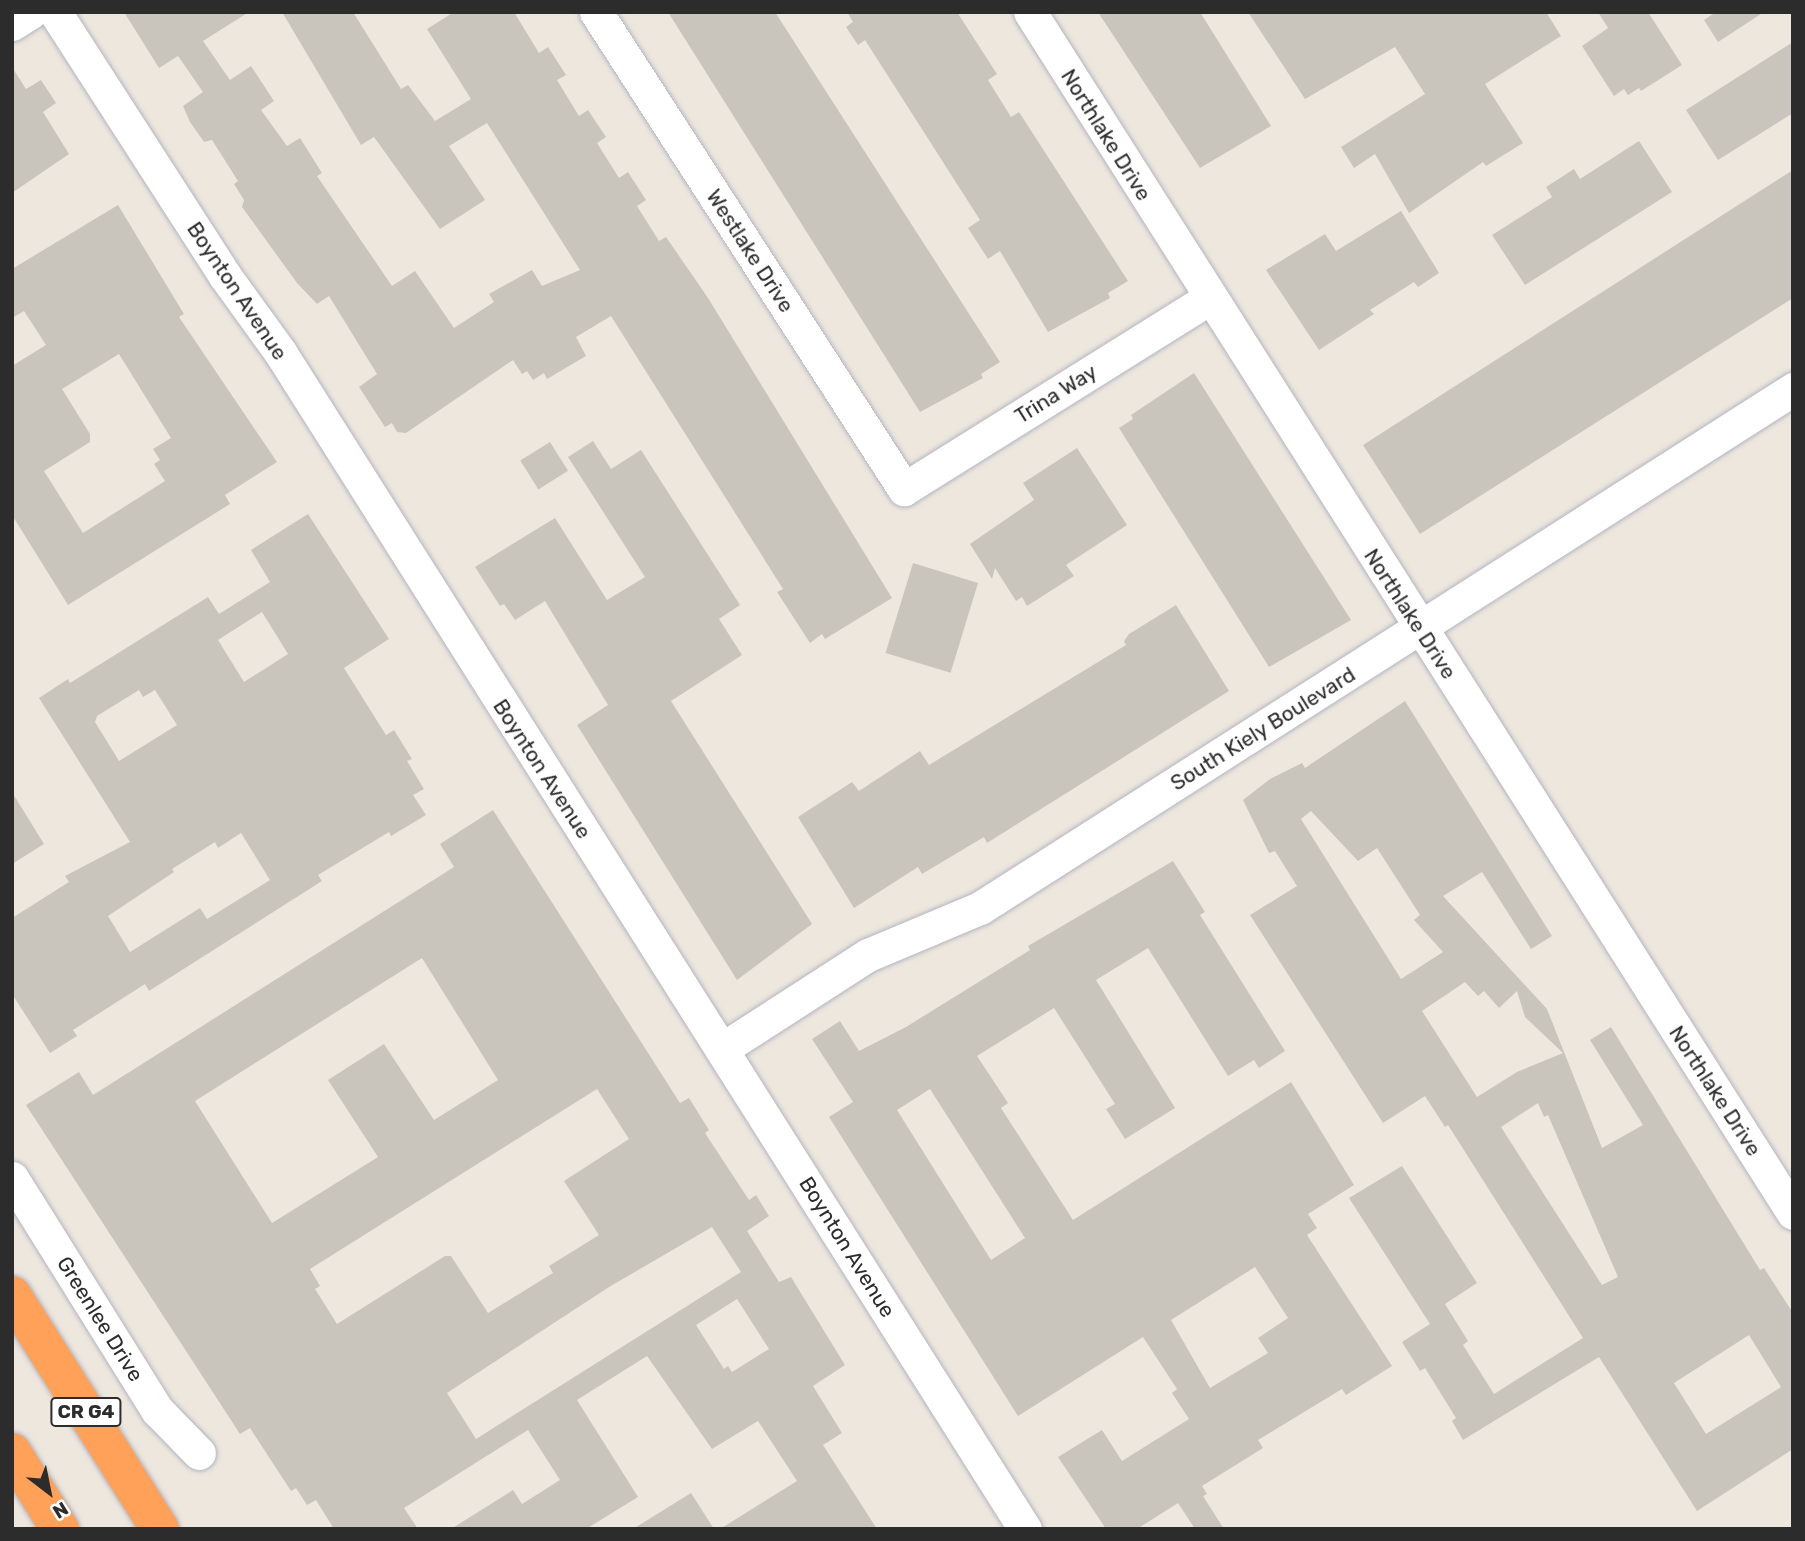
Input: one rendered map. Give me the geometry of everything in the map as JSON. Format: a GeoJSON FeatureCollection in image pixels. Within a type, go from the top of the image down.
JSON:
{"type":"FeatureCollection","features":[{"type":"Feature","properties":{"kind":"highway","name":"CR G4"},"geometry":{"type":"LineString","coordinates":[[12,1295],[160,1529]]}},
{"type":"Feature","properties":{"kind":"highway"},"geometry":{"type":"LineString","coordinates":[[12,1452],[61,1529]]}},
{"type":"Feature","properties":{"kind":"street"},"geometry":{"type":"LineString","coordinates":[[12,24],[31,12]]}},
{"type":"Feature","properties":{"kind":"street","name":"Boynton Avenue"},"geometry":{"type":"LineString","coordinates":[[55,12],[225,276],[279,352],[348,466],[722,1049],[1025,1529]]}},
{"type":"Feature","properties":{"kind":"street","name":"Westlake Drive"},"geometry":{"type":"LineString","coordinates":[[596,12],[904,489]]}},
{"type":"Feature","properties":{"kind":"street","name":"Northlake Drive"},"geometry":{"type":"LineString","coordinates":[[1030,12],[1208,299],[1793,1213]]}},
{"type":"Feature","properties":{"kind":"street","name":"Trina Way"},"geometry":{"type":"LineString","coordinates":[[904,489],[1208,299]]}},
{"type":"Feature","properties":{"kind":"street","name":"South Kiely Boulevard"},"geometry":{"type":"LineString","coordinates":[[722,1049],[868,955],[980,908],[1793,389]]}},
{"type":"Feature","properties":{"kind":"street","name":"Greenlee Drive"},"geometry":{"type":"LineString","coordinates":[[12,1178],[157,1410],[199,1453]]}},
{"type":"Feature","properties":{"kind":"building"},"geometry":{"type":"Polygon","coordinates":[[[124,12],[249,12],[203,41],[230,80],[251,66],[274,101],[261,110],[287,146],[300,138],[322,173],[317,176],[392,286],[415,271],[454,328],[494,302],[489,294],[532,270],[542,286],[580,270],[487,123],[449,146],[485,200],[440,229],[374,137],[361,145],[282,12],[353,12],[401,89],[408,85],[435,121],[471,99],[427,29],[454,12],[514,12],[539,53],[548,47],[566,75],[557,80],[579,116],[588,110],[606,137],[597,143],[619,178],[628,172],[646,200],[637,206],[659,241],[666,237],[708,298],[892,598],[825,639],[822,634],[810,643],[777,592],[783,589],[611,316],[576,337],[586,356],[547,379],[544,373],[533,380],[527,371],[522,374],[513,360],[406,433],[397,432],[392,423],[385,427],[359,387],[377,374],[329,296],[317,304],[297,283],[242,207],[244,200],[234,184],[238,181],[212,140],[204,142],[190,122],[183,106],[203,92],[178,56],[159,68],[124,12]]]}},
{"type":"Feature","properties":{"kind":"building"},"geometry":{"type":"Polygon","coordinates":[[[668,12],[775,12],[1000,362],[981,374],[983,378],[920,412],[668,12]]]}},
{"type":"Feature","properties":{"kind":"building"},"geometry":{"type":"Polygon","coordinates":[[[847,12],[957,12],[997,74],[988,80],[1011,117],[1019,112],[1128,281],[1108,293],[1110,298],[1048,332],[1000,251],[988,259],[968,228],[980,220],[865,40],[858,45],[846,27],[853,22],[847,12]]]}},
{"type":"Feature","properties":{"kind":"building"},"geometry":{"type":"Polygon","coordinates":[[[1098,12],[1200,12],[1271,126],[1200,168],[1098,12]]]}},
{"type":"Feature","properties":{"kind":"building"},"geometry":{"type":"Polygon","coordinates":[[[1248,12],[1546,12],[1561,36],[1485,84],[1523,143],[1486,166],[1483,162],[1409,213],[1375,154],[1354,168],[1341,147],[1425,94],[1395,47],[1305,99],[1248,12]]]}},
{"type":"Feature","properties":{"kind":"building"},"geometry":{"type":"Polygon","coordinates":[[[1598,12],[1648,12],[1682,65],[1641,91],[1639,88],[1628,95],[1624,89],[1614,96],[1582,46],[1608,28],[1598,12]]]}},
{"type":"Feature","properties":{"kind":"building"},"geometry":{"type":"Polygon","coordinates":[[[1716,12],[1764,12],[1718,42],[1704,20],[1716,12]]]}},
{"type":"Feature","properties":{"kind":"building"},"geometry":{"type":"Polygon","coordinates":[[[1793,42],[1793,113],[1718,160],[1686,110],[1793,42]]]}},
{"type":"Feature","properties":{"kind":"building"},"geometry":{"type":"Polygon","coordinates":[[[12,67],[26,89],[41,80],[56,103],[43,112],[69,154],[12,193],[12,67]]]}},
{"type":"Feature","properties":{"kind":"building"},"geometry":{"type":"Polygon","coordinates":[[[1639,141],[1672,192],[1525,285],[1492,235],[1552,197],[1546,187],[1574,169],[1580,179],[1639,141]]]}},
{"type":"Feature","properties":{"kind":"building"},"geometry":{"type":"Polygon","coordinates":[[[1793,170],[1793,298],[1420,534],[1363,445],[1793,170]]]}},
{"type":"Feature","properties":{"kind":"building"},"geometry":{"type":"Polygon","coordinates":[[[118,205],[184,314],[179,317],[277,462],[225,495],[230,504],[68,605],[12,515],[12,366],[46,345],[24,311],[12,318],[12,269],[118,205]],[[119,354],[62,389],[90,434],[90,442],[44,471],[83,533],[165,481],[154,464],[160,460],[153,449],[171,438],[119,354]]]}},
{"type":"Feature","properties":{"kind":"building"},"geometry":{"type":"Polygon","coordinates":[[[1401,211],[1439,273],[1418,287],[1414,282],[1370,310],[1374,314],[1319,350],[1266,270],[1325,234],[1336,251],[1401,211]]]}},
{"type":"Feature","properties":{"kind":"building"},"geometry":{"type":"Polygon","coordinates":[[[1194,373],[1351,620],[1269,667],[1119,428],[1133,419],[1131,415],[1194,373]]]}},
{"type":"Feature","properties":{"kind":"building"},"geometry":{"type":"Polygon","coordinates":[[[593,441],[611,469],[641,450],[740,605],[719,619],[742,655],[671,701],[812,924],[737,980],[577,725],[608,705],[545,601],[515,620],[504,604],[500,606],[475,567],[555,518],[607,600],[645,577],[568,457],[593,441]]]}},
{"type":"Feature","properties":{"kind":"building"},"geometry":{"type":"Polygon","coordinates":[[[550,442],[568,471],[538,489],[520,461],[550,442]]]}},
{"type":"Feature","properties":{"kind":"building"},"geometry":{"type":"Polygon","coordinates":[[[1077,448],[1127,525],[1066,565],[1074,576],[1027,606],[1022,597],[1016,601],[995,568],[992,579],[970,544],[1034,500],[1023,483],[1077,448]]]}},
{"type":"Feature","properties":{"kind":"building"},"geometry":{"type":"Polygon","coordinates":[[[308,514],[389,639],[344,668],[386,735],[394,730],[412,759],[407,761],[424,789],[413,795],[426,815],[391,836],[389,832],[318,875],[322,881],[149,991],[145,984],[73,1030],[77,1036],[50,1053],[12,994],[12,918],[69,882],[65,876],[130,842],[39,698],[68,679],[70,683],[208,597],[219,614],[270,582],[251,550],[308,514]],[[262,612],[218,640],[244,682],[288,654],[262,612]],[[139,690],[97,716],[95,722],[119,761],[177,725],[155,690],[143,697],[139,690]],[[241,833],[218,848],[215,842],[172,869],[174,872],[108,916],[130,952],[200,908],[207,919],[270,880],[241,833]]]}},
{"type":"Feature","properties":{"kind":"building"},"geometry":{"type":"Polygon","coordinates":[[[913,563],[978,583],[951,673],[886,653],[913,563]]]}},
{"type":"Feature","properties":{"kind":"building"},"geometry":{"type":"Polygon","coordinates":[[[1176,605],[1229,691],[987,843],[984,837],[922,874],[918,867],[854,908],[798,817],[852,782],[859,791],[920,751],[929,765],[1126,645],[1124,641],[1129,634],[1176,605]]]}},
{"type":"Feature","properties":{"kind":"building"},"geometry":{"type":"Polygon","coordinates":[[[1405,701],[1552,936],[1531,949],[1482,872],[1443,896],[1547,1009],[1602,1148],[1643,1125],[1590,1040],[1611,1027],[1760,1270],[1764,1268],[1793,1313],[1793,1449],[1697,1511],[1599,1357],[1463,1440],[1452,1421],[1456,1418],[1425,1368],[1420,1371],[1402,1342],[1430,1324],[1349,1198],[1402,1166],[1477,1283],[1445,1304],[1468,1341],[1463,1345],[1494,1394],[1583,1338],[1448,1125],[1445,1127],[1425,1096],[1383,1123],[1250,915],[1297,886],[1275,851],[1269,853],[1243,800],[1270,779],[1302,763],[1305,768],[1405,701]],[[1311,811],[1301,819],[1401,979],[1443,952],[1414,920],[1420,915],[1377,848],[1358,861],[1311,811]],[[1465,982],[1422,1011],[1477,1097],[1517,1072],[1563,1053],[1525,1017],[1517,991],[1499,1008],[1484,991],[1478,996],[1465,982]],[[1538,1103],[1501,1127],[1602,1285],[1618,1277],[1548,1115],[1544,1117],[1538,1103]],[[1749,1335],[1674,1383],[1706,1434],[1781,1387],[1749,1335]]]}},
{"type":"Feature","properties":{"kind":"building"},"geometry":{"type":"Polygon","coordinates":[[[12,792],[44,844],[12,864],[12,792]]]}},
{"type":"Feature","properties":{"kind":"building"},"geometry":{"type":"Polygon","coordinates":[[[493,810],[680,1103],[689,1098],[709,1130],[705,1133],[749,1200],[756,1195],[769,1216],[747,1231],[779,1282],[791,1277],[845,1365],[813,1386],[842,1433],[823,1445],[877,1529],[720,1529],[797,1481],[758,1421],[712,1449],[647,1356],[577,1400],[638,1497],[586,1529],[451,1529],[513,1490],[522,1504],[560,1480],[528,1430],[404,1508],[418,1529],[334,1529],[316,1500],[307,1505],[296,1488],[291,1491],[250,1428],[240,1434],[26,1105],[79,1072],[93,1095],[454,867],[440,844],[493,810]],[[422,958],[195,1101],[272,1223],[378,1157],[328,1080],[384,1044],[434,1120],[498,1080],[422,958]],[[597,1089],[310,1269],[320,1286],[315,1289],[337,1324],[445,1256],[451,1256],[488,1313],[553,1273],[549,1266],[599,1235],[564,1181],[629,1139],[597,1089]],[[712,1227],[609,1287],[447,1393],[476,1439],[741,1272],[712,1227]],[[737,1299],[696,1325],[724,1369],[728,1366],[732,1372],[769,1349],[737,1299]]]}},
{"type":"Feature","properties":{"kind":"building"},"geometry":{"type":"Polygon","coordinates":[[[1173,861],[1205,912],[1200,915],[1285,1051],[1259,1068],[1254,1060],[1228,1076],[1148,948],[1096,980],[1175,1108],[1125,1139],[1106,1109],[1115,1104],[1054,1008],[977,1056],[1008,1103],[1001,1108],[1073,1220],[1291,1082],[1354,1185],[1308,1214],[1317,1228],[1307,1235],[1392,1366],[1346,1395],[1342,1389],[1258,1440],[1263,1448],[1202,1486],[1207,1494],[1203,1496],[1224,1529],[1195,1529],[1178,1503],[1137,1529],[1106,1529],[1058,1457],[1102,1430],[1122,1461],[1189,1419],[1172,1393],[1177,1389],[1143,1337],[1018,1416],[829,1117],[853,1102],[812,1039],[840,1021],[859,1051],[906,1027],[1030,950],[1028,946],[1173,861]],[[930,1089],[897,1110],[991,1260],[1025,1238],[930,1089]],[[1255,1267],[1171,1320],[1210,1388],[1268,1353],[1258,1338],[1288,1318],[1255,1267]]]}},
{"type":"Feature","properties":{"kind":"building"},"geometry":{"type":"Polygon","coordinates":[[[691,1493],[714,1529],[633,1529],[691,1493]]]}}]}
